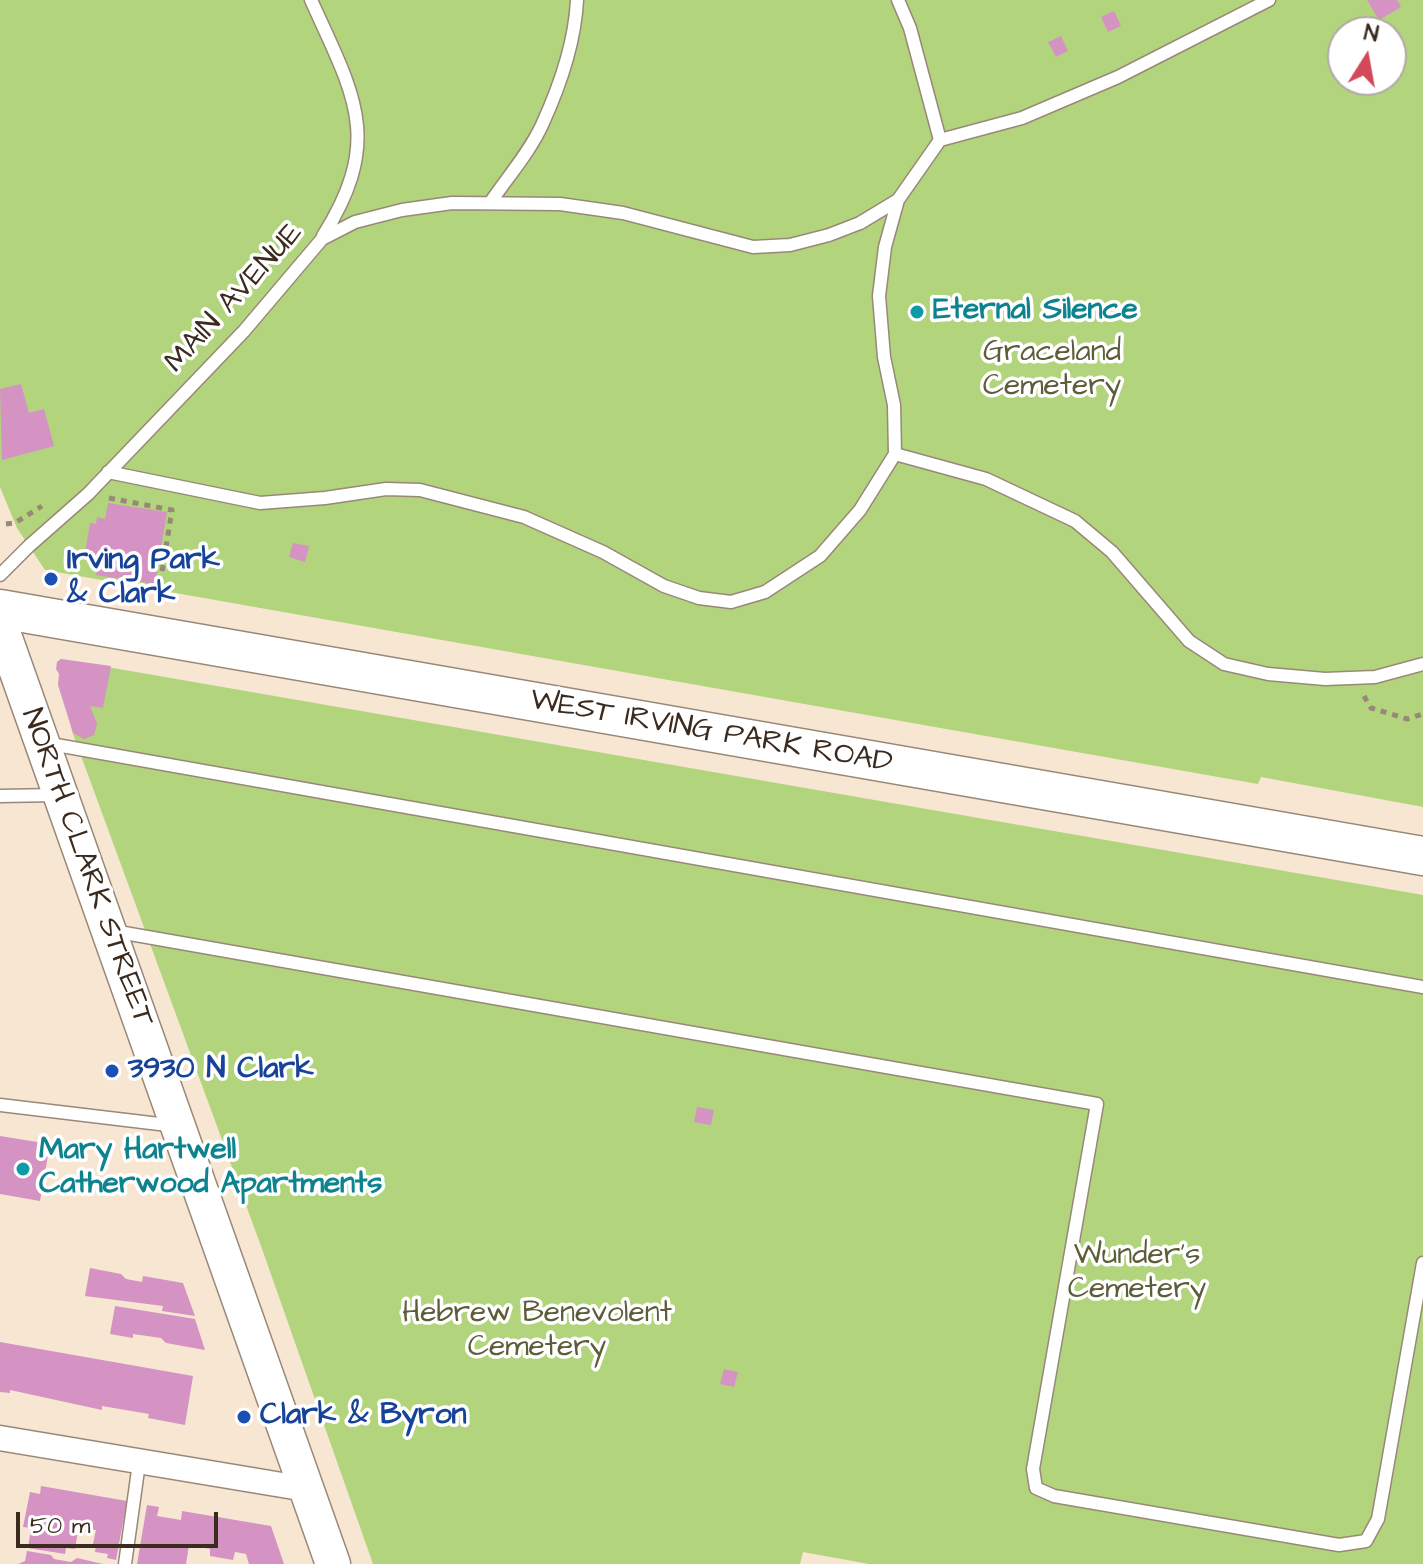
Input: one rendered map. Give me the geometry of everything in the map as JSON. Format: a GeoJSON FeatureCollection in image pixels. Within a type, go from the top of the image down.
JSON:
{"type":"FeatureCollection","features":[{"type":"Feature","properties":{"kind":"main road","name":"WEST IRVING PARK ROAD"},"geometry":{"type":"LineString","coordinates":[[0,609],[1423,856]]}},
{"type":"Feature","properties":{"kind":"main road","name":"NORTH CLARK STREET"},"geometry":{"type":"LineString","coordinates":[[0,624],[333,1564]]}},
{"type":"Feature","properties":{"kind":"street"},"geometry":{"type":"LineString","coordinates":[[0,1438],[306,1489]]}},
{"type":"Feature","properties":{"kind":"lane"},"geometry":{"type":"LineString","coordinates":[[311,0],[351,95],[358,122],[359,150],[353,177],[343,206],[322,239]]}},
{"type":"Feature","properties":{"kind":"lane"},"geometry":{"type":"LineString","coordinates":[[490,203],[541,128],[563,69],[577,0]]}},
{"type":"Feature","properties":{"kind":"lane"},"geometry":{"type":"LineString","coordinates":[[898,0],[910,28],[940,140]]}},
{"type":"Feature","properties":{"kind":"lane"},"geometry":{"type":"LineString","coordinates":[[108,472],[260,503],[386,489],[420,490],[524,517],[603,552],[664,586],[699,598],[731,602],[765,592],[820,556],[860,510],[895,454],[894,405],[884,357],[879,296],[885,247],[898,200],[940,140],[1022,118],[1104,83],[1269,0]]}},
{"type":"Feature","properties":{"kind":"lane","name":"MAIN AVENUE"},"geometry":{"type":"LineString","coordinates":[[0,575],[88,494],[244,331],[322,239],[355,222],[402,210],[452,203],[560,204],[623,213],[753,247],[790,245],[829,235],[860,223],[898,200]]}},
{"type":"Feature","properties":{"kind":"lane"},"geometry":{"type":"LineString","coordinates":[[895,454],[986,479],[1075,521],[1112,552],[1189,641],[1224,664],[1268,674],[1325,679],[1375,677],[1423,664]]}},
{"type":"Feature","properties":{"kind":"lane"},"geometry":{"type":"LineString","coordinates":[[42,743],[1423,987]]}},
{"type":"Feature","properties":{"kind":"lane"},"geometry":{"type":"LineString","coordinates":[[0,796],[60,795]]}},
{"type":"Feature","properties":{"kind":"lane"},"geometry":{"type":"LineString","coordinates":[[109,930],[1097,1104],[1033,1469],[1036,1488],[1054,1496],[1339,1545],[1366,1541],[1378,1519],[1423,1263]]}},
{"type":"Feature","properties":{"kind":"lane"},"geometry":{"type":"LineString","coordinates":[[0,1105],[178,1126]]}},
{"type":"Feature","properties":{"kind":"lane"},"geometry":{"type":"LineString","coordinates":[[125,1564],[139,1463]]}},
{"type":"Feature","properties":{"kind":"path"},"geometry":{"type":"LineString","coordinates":[[88,494],[172,510],[160,584]]}},
{"type":"Feature","properties":{"kind":"path"},"geometry":{"type":"LineString","coordinates":[[1353,678],[1371,708],[1407,719],[1423,714]]}},
{"type":"Feature","properties":{"kind":"green space","name":"Graceland Cemetery"},"geometry":{"type":"Polygon","coordinates":[[[0,0],[1423,0],[1423,807],[1261,777],[1258,784],[45,570],[17,528],[0,487],[0,0]]]}},
{"type":"Feature","properties":{"kind":"green space","name":"Wunder's Cemetery"},"geometry":{"type":"Polygon","coordinates":[[[61,659],[1423,895],[1423,1564],[869,1564],[803,1552],[800,1564],[373,1564],[261,1246],[73,734],[57,662],[61,659]]]}},
{"type":"Feature","properties":{"kind":"building"},"geometry":{"type":"Polygon","coordinates":[[[1367,0],[1397,0],[1401,7],[1386,16],[1377,16],[1367,0]]]}},
{"type":"Feature","properties":{"kind":"building"},"geometry":{"type":"Polygon","coordinates":[[[1114,11],[1121,26],[1108,32],[1101,17],[1114,11]]]}},
{"type":"Feature","properties":{"kind":"building"},"geometry":{"type":"Polygon","coordinates":[[[1061,36],[1068,51],[1056,57],[1048,42],[1061,36]]]}},
{"type":"Feature","properties":{"kind":"building"},"geometry":{"type":"Polygon","coordinates":[[[21,384],[29,413],[44,409],[54,446],[2,460],[0,389],[21,384]]]}},
{"type":"Feature","properties":{"kind":"building"},"geometry":{"type":"Polygon","coordinates":[[[108,503],[167,512],[155,584],[96,575],[99,555],[85,553],[90,523],[96,524],[97,517],[105,519],[108,503]]]}},
{"type":"Feature","properties":{"kind":"building"},"geometry":{"type":"Polygon","coordinates":[[[293,543],[309,546],[305,562],[289,557],[293,543]]]}},
{"type":"Feature","properties":{"kind":"building"},"geometry":{"type":"Polygon","coordinates":[[[61,659],[111,666],[103,708],[90,706],[97,724],[94,735],[84,739],[73,733],[58,685],[56,669],[61,659]]]}},
{"type":"Feature","properties":{"kind":"building"},"geometry":{"type":"Polygon","coordinates":[[[697,1107],[714,1110],[711,1125],[694,1122],[697,1107]]]}},
{"type":"Feature","properties":{"kind":"building","name":"Mary Hartwell Catherwood Apartments"},"geometry":{"type":"Polygon","coordinates":[[[0,1136],[50,1144],[40,1201],[0,1194],[0,1136]]]}},
{"type":"Feature","properties":{"kind":"building"},"geometry":{"type":"Polygon","coordinates":[[[90,1268],[142,1282],[143,1276],[183,1283],[195,1316],[162,1311],[163,1306],[85,1296],[90,1268]]]}},
{"type":"Feature","properties":{"kind":"building"},"geometry":{"type":"Polygon","coordinates":[[[115,1306],[195,1319],[205,1350],[166,1343],[161,1338],[110,1334],[115,1306]]]}},
{"type":"Feature","properties":{"kind":"building"},"geometry":{"type":"Polygon","coordinates":[[[0,1342],[193,1376],[185,1425],[148,1418],[149,1414],[102,1406],[102,1410],[10,1390],[10,1393],[0,1392],[0,1342]]]}},
{"type":"Feature","properties":{"kind":"building"},"geometry":{"type":"Polygon","coordinates":[[[724,1369],[738,1372],[734,1387],[720,1384],[724,1369]]]}},
{"type":"Feature","properties":{"kind":"building"},"geometry":{"type":"Polygon","coordinates":[[[41,1486],[127,1501],[116,1560],[107,1558],[108,1554],[95,1552],[96,1530],[88,1529],[88,1533],[78,1531],[75,1549],[66,1548],[65,1554],[28,1548],[31,1528],[23,1527],[30,1492],[40,1494],[41,1486]]]}},
{"type":"Feature","properties":{"kind":"building"},"geometry":{"type":"Polygon","coordinates":[[[147,1505],[159,1507],[157,1516],[181,1520],[182,1511],[271,1526],[284,1564],[249,1564],[246,1554],[235,1552],[233,1560],[210,1556],[210,1549],[189,1545],[186,1564],[137,1564],[147,1505]]]}},
{"type":"Feature","properties":{"kind":"building"},"geometry":{"type":"Polygon","coordinates":[[[27,1551],[71,1562],[77,1558],[103,1564],[18,1564],[25,1561],[27,1551]]]}},
{"type":"Feature","properties":{"kind":"place","name":"Eternal Silence"},"geometry":{"type":"Point","coordinates":[917,312]}},
{"type":"Feature","properties":{"kind":"place","name":"Irving Park & Clark"},"geometry":{"type":"Point","coordinates":[51,579]}},
{"type":"Feature","properties":{"kind":"place","name":"3930 N Clark"},"geometry":{"type":"Point","coordinates":[112,1071]}},
{"type":"Feature","properties":{"kind":"place","name":"Mary Hartwell Catherwood Apartments"},"geometry":{"type":"Point","coordinates":[23,1169]}},
{"type":"Feature","properties":{"kind":"place","name":"Clark & Byron"},"geometry":{"type":"Point","coordinates":[244,1417]}},
{"type":"Feature","properties":{"kind":"park label","name":"Hebrew Benevolent Cemetery"},"geometry":{"type":"Point","coordinates":[537,1332]}}]}
